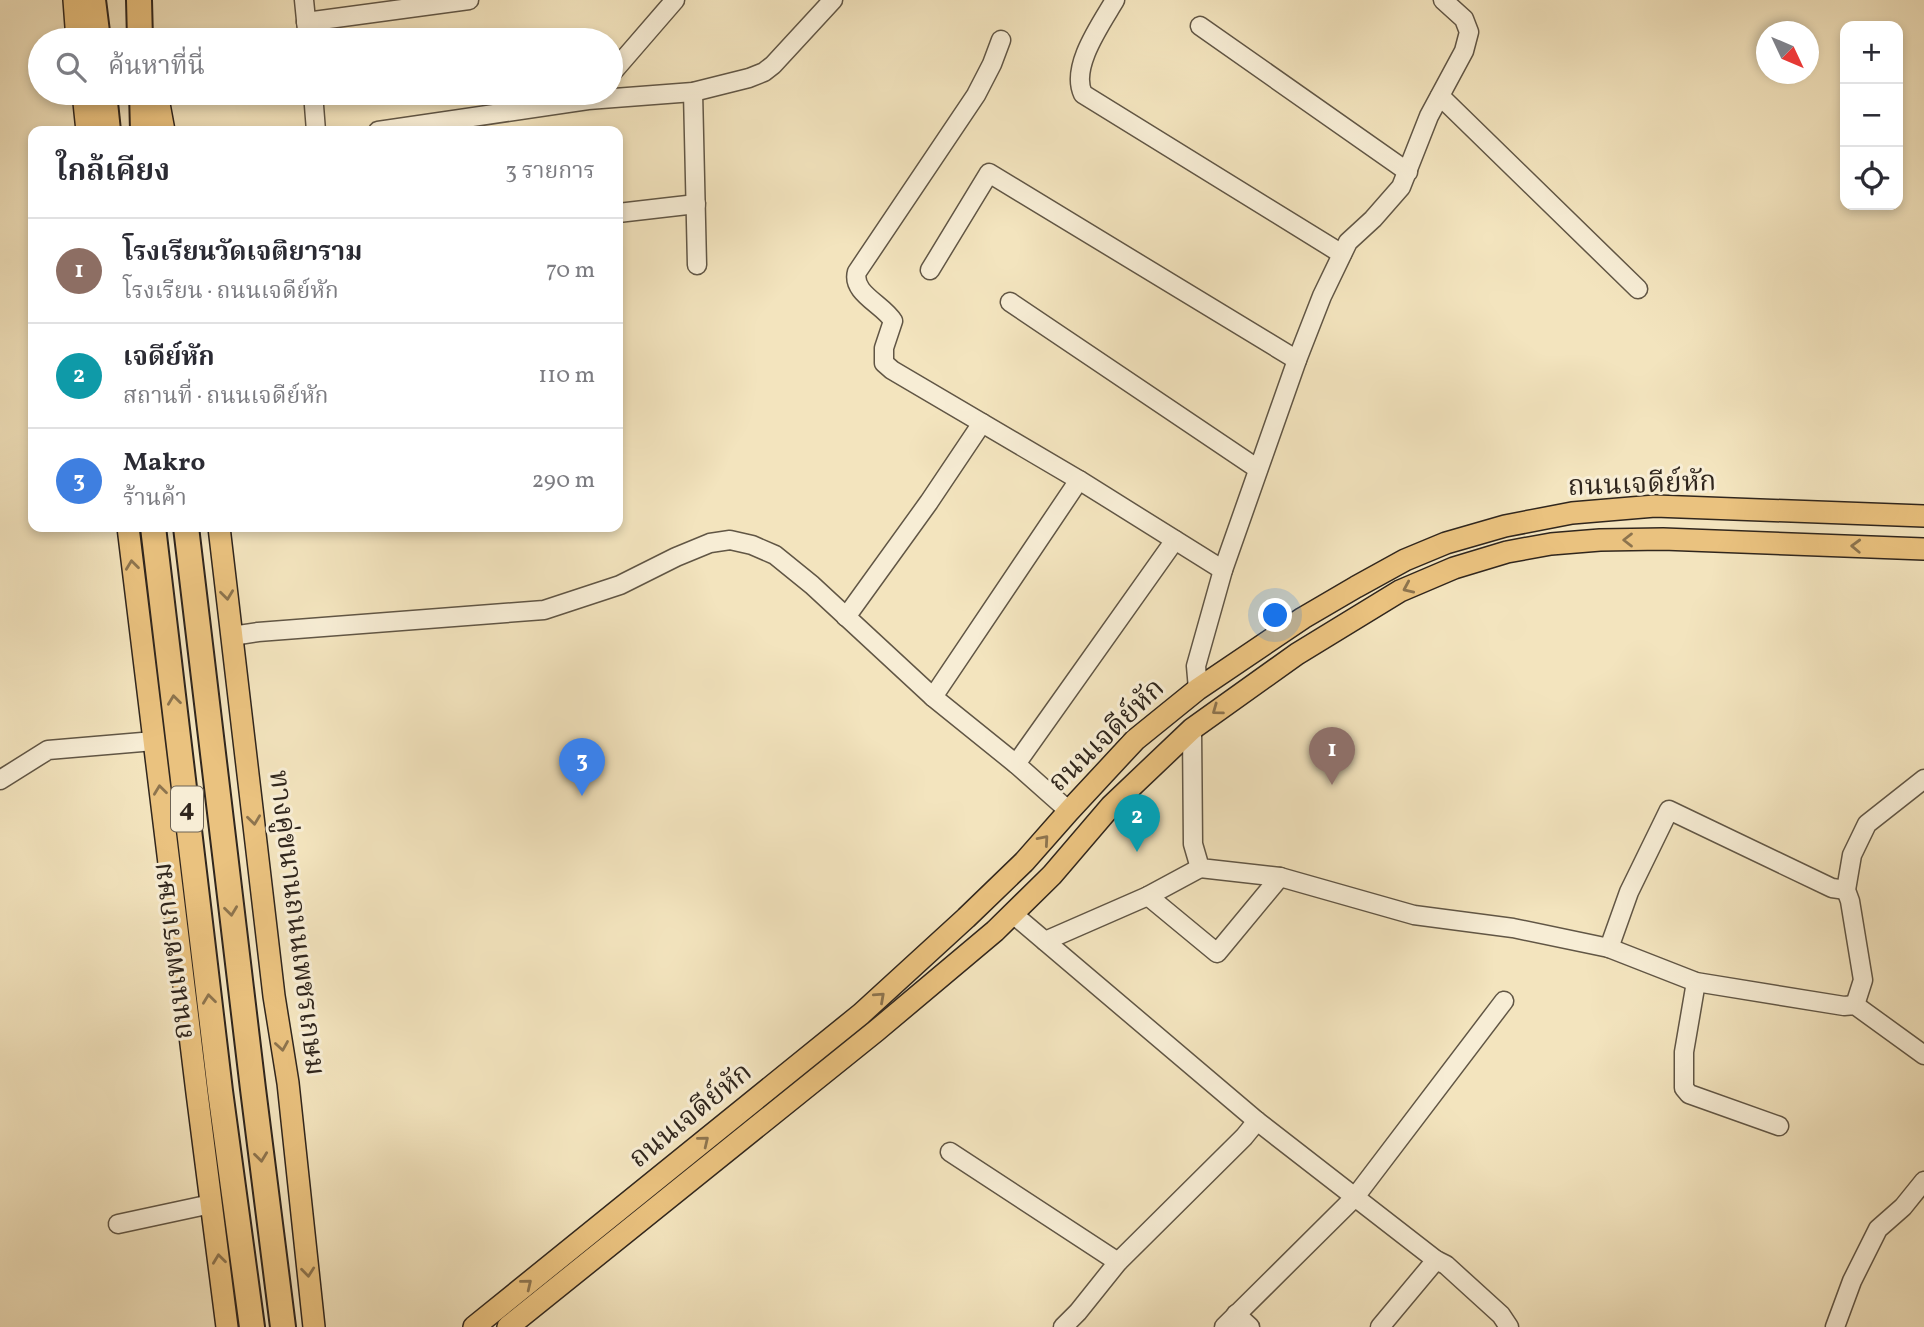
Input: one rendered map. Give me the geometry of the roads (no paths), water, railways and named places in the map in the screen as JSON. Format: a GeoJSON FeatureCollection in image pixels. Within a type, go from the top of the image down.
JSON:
{"type":"FeatureCollection","features":[{"type":"Feature","properties":{"kind":"highway"},"geometry":{"type":"LineString","coordinates":[[93,0],[96,28]]}},
{"type":"Feature","properties":{"kind":"highway"},"geometry":{"type":"LineString","coordinates":[[139,0],[140,28]]}},
{"type":"Feature","properties":{"kind":"highway"},"geometry":{"type":"LineString","coordinates":[[105,105],[107,126]]}},
{"type":"Feature","properties":{"kind":"highway"},"geometry":{"type":"LineString","coordinates":[[142,105],[143,126]]}},
{"type":"Feature","properties":{"kind":"highway","name":"ถนนเพชรเกษม"},"geometry":{"type":"LineString","coordinates":[[154,532],[251,1327]]}},
{"type":"Feature","properties":{"kind":"highway","name":"4"},"geometry":{"type":"LineString","coordinates":[[187,532],[283,1327]]}},
{"type":"Feature","properties":{"kind":"main road"},"geometry":{"type":"LineString","coordinates":[[74,0],[76,28]]}},
{"type":"Feature","properties":{"kind":"main road"},"geometry":{"type":"LineString","coordinates":[[139,0],[145,28]]}},
{"type":"Feature","properties":{"kind":"main road"},"geometry":{"type":"LineString","coordinates":[[84,105],[86,126]]}},
{"type":"Feature","properties":{"kind":"main road"},"geometry":{"type":"LineString","coordinates":[[159,105],[163,126]]}},
{"type":"Feature","properties":{"kind":"main road","name":"ถนนเจดีย์หัก"},"geometry":{"type":"LineString","coordinates":[[474,1327],[861,1014],[1024,862],[1135,740],[1198,689],[1303,618],[1405,561],[1446,543],[1505,526],[1572,513],[1656,506],[1924,516]]}},
{"type":"Feature","properties":{"kind":"main road","name":"4"},"geometry":{"type":"LineString","coordinates":[[129,532],[228,1327]]}},
{"type":"Feature","properties":{"kind":"main road","name":"ทางคู่ขนานถนนเพชรเกษม"},"geometry":{"type":"LineString","coordinates":[[220,532],[273,982],[288,1083],[314,1327]]}},
{"type":"Feature","properties":{"kind":"main road","name":"ถนนเจดีย์หัก"},"geometry":{"type":"LineString","coordinates":[[508,1327],[876,1031],[1013,914],[1052,875],[1111,806],[1192,729],[1297,654],[1400,591],[1454,568],[1507,552],[1551,544],[1600,540],[1663,539],[1924,549]]}},
{"type":"Feature","properties":{"kind":"street"},"geometry":{"type":"LineString","coordinates":[[304,0],[307,28]]}},
{"type":"Feature","properties":{"kind":"street"},"geometry":{"type":"LineString","coordinates":[[306,22],[469,0]]}},
{"type":"Feature","properties":{"kind":"street"},"geometry":{"type":"LineString","coordinates":[[623,60],[675,0]]}},
{"type":"Feature","properties":{"kind":"street"},"geometry":{"type":"LineString","coordinates":[[623,95],[693,92],[764,72],[832,0]]}},
{"type":"Feature","properties":{"kind":"street"},"geometry":{"type":"LineString","coordinates":[[1115,0],[1084,55],[1078,85],[1083,94],[1342,254]]}},
{"type":"Feature","properties":{"kind":"street"},"geometry":{"type":"LineString","coordinates":[[1198,689],[1196,666],[1223,570],[1322,296],[1348,242],[1394,197],[1408,172],[1411,156],[1420,136],[1464,51],[1469,32],[1464,19],[1443,0]]}},
{"type":"Feature","properties":{"kind":"street"},"geometry":{"type":"LineString","coordinates":[[1200,26],[1408,172]]}},
{"type":"Feature","properties":{"kind":"street"},"geometry":{"type":"LineString","coordinates":[[1001,40],[976,95],[857,272],[855,278],[860,288],[889,313],[893,321],[884,348],[884,363],[891,370],[1079,480],[1223,570]]}},
{"type":"Feature","properties":{"kind":"street"},"geometry":{"type":"LineString","coordinates":[[693,92],[697,265]]}},
{"type":"Feature","properties":{"kind":"street"},"geometry":{"type":"LineString","coordinates":[[1440,96],[1638,289]]}},
{"type":"Feature","properties":{"kind":"street"},"geometry":{"type":"LineString","coordinates":[[314,105],[316,126]]}},
{"type":"Feature","properties":{"kind":"street"},"geometry":{"type":"LineString","coordinates":[[452,126],[497,123],[562,105]]}},
{"type":"Feature","properties":{"kind":"street"},"geometry":{"type":"LineString","coordinates":[[930,270],[989,173],[1297,360]]}},
{"type":"Feature","properties":{"kind":"street"},"geometry":{"type":"LineString","coordinates":[[623,212],[696,204]]}},
{"type":"Feature","properties":{"kind":"street"},"geometry":{"type":"LineString","coordinates":[[1010,302],[1258,469]]}},
{"type":"Feature","properties":{"kind":"street"},"geometry":{"type":"LineString","coordinates":[[846,617],[982,423]]}},
{"type":"Feature","properties":{"kind":"street"},"geometry":{"type":"LineString","coordinates":[[933,697],[1079,480]]}},
{"type":"Feature","properties":{"kind":"street"},"geometry":{"type":"LineString","coordinates":[[232,636],[544,610],[620,585],[710,543],[730,540],[752,545],[775,555],[812,585],[933,697],[1069,811]]}},
{"type":"Feature","properties":{"kind":"street"},"geometry":{"type":"LineString","coordinates":[[1016,764],[1175,540]]}},
{"type":"Feature","properties":{"kind":"street"},"geometry":{"type":"LineString","coordinates":[[1192,729],[1193,844],[1200,868]]}},
{"type":"Feature","properties":{"kind":"street"},"geometry":{"type":"LineString","coordinates":[[0,780],[48,750],[154,741]]}},
{"type":"Feature","properties":{"kind":"street"},"geometry":{"type":"LineString","coordinates":[[1855,1005],[1863,980],[1846,890],[1852,855],[1867,824],[1924,779]]}},
{"type":"Feature","properties":{"kind":"street"},"geometry":{"type":"LineString","coordinates":[[1609,948],[1629,891],[1669,810],[1832,888],[1846,890]]}},
{"type":"Feature","properties":{"kind":"street"},"geometry":{"type":"LineString","coordinates":[[1045,941],[1147,896],[1200,868],[1280,877],[1413,915],[1513,928],[1609,948],[1696,982],[1844,1006],[1855,1005],[1924,1055]]}},
{"type":"Feature","properties":{"kind":"street"},"geometry":{"type":"LineString","coordinates":[[1147,896],[1217,953],[1280,877]]}},
{"type":"Feature","properties":{"kind":"street"},"geometry":{"type":"LineString","coordinates":[[1013,914],[1257,1121],[1446,1265],[1501,1315],[1509,1327]]}},
{"type":"Feature","properties":{"kind":"street"},"geometry":{"type":"LineString","coordinates":[[1696,982],[1684,1052],[1684,1088],[1689,1094],[1779,1126]]}},
{"type":"Feature","properties":{"kind":"street"},"geometry":{"type":"LineString","coordinates":[[1250,1327],[1230,1321],[1355,1197],[1504,1001]]}},
{"type":"Feature","properties":{"kind":"street"},"geometry":{"type":"LineString","coordinates":[[1063,1327],[1118,1262],[1257,1121]]}},
{"type":"Feature","properties":{"kind":"street"},"geometry":{"type":"LineString","coordinates":[[950,1152],[1118,1262]]}},
{"type":"Feature","properties":{"kind":"street"},"geometry":{"type":"LineString","coordinates":[[1835,1327],[1852,1281],[1878,1229],[1903,1207],[1924,1181]]}},
{"type":"Feature","properties":{"kind":"street"},"geometry":{"type":"LineString","coordinates":[[118,1224],[211,1204]]}},
{"type":"Feature","properties":{"kind":"street"},"geometry":{"type":"LineString","coordinates":[[1380,1327],[1436,1260]]}},
{"type":"Feature","properties":{"kind":"place","name":"โรงเรียนวัดเจติยาราม"},"geometry":{"type":"Point","coordinates":[1332,785]}},
{"type":"Feature","properties":{"kind":"place","name":"Makro"},"geometry":{"type":"Point","coordinates":[582,796]}},
{"type":"Feature","properties":{"kind":"place","name":"เจดีย์หัก"},"geometry":{"type":"Point","coordinates":[1137,852]}}]}
